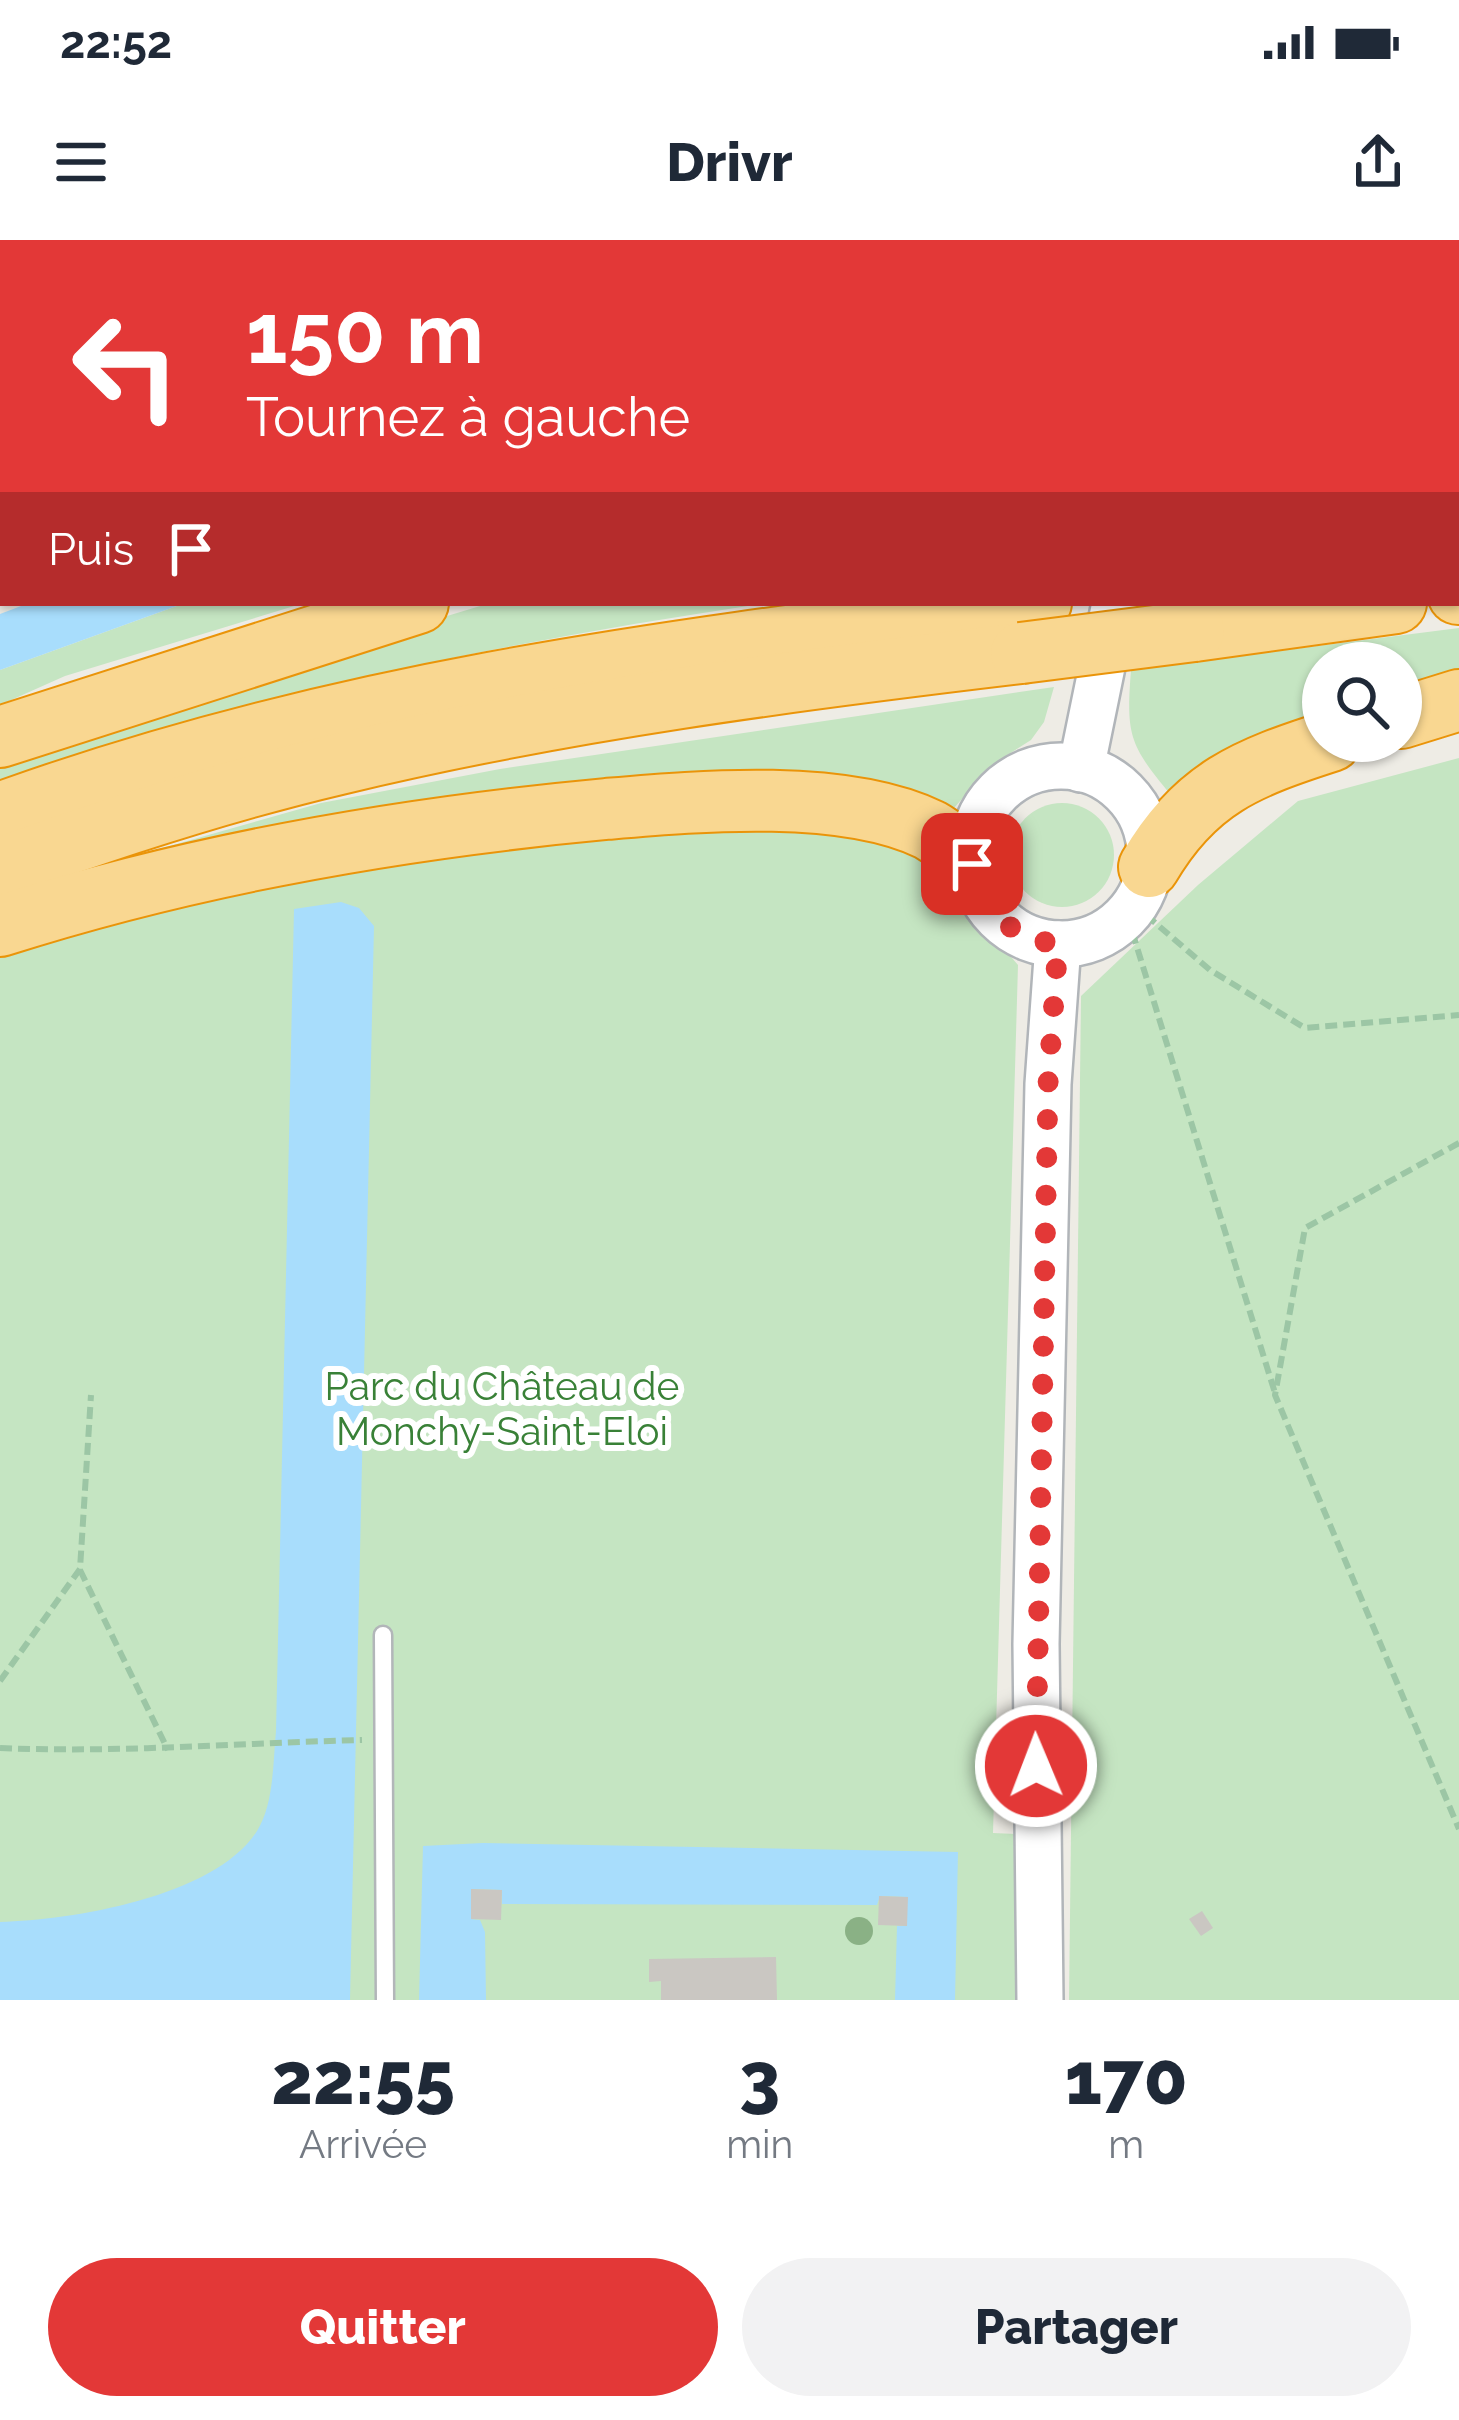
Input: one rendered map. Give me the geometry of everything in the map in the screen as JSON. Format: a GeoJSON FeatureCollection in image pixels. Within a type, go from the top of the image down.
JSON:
{"type":"FeatureCollection","features":[{"type":"Feature","properties":{"kind":"highway"},"geometry":{"type":"LineString","coordinates":[[0,737],[409,606]]}},
{"type":"Feature","properties":{"kind":"highway"},"geometry":{"type":"LineString","coordinates":[[0,813],[200,747],[399,698],[610,660],[1026,621],[1194,632],[1375,606]]}},
{"type":"Feature","properties":{"kind":"highway"},"geometry":{"type":"LineString","coordinates":[[0,868],[200,800],[402,749],[681,698],[1026,621]]}},
{"type":"Feature","properties":{"kind":"highway"},"geometry":{"type":"LineString","coordinates":[[1422,711],[1459,700]]}},
{"type":"Feature","properties":{"kind":"highway"},"geometry":{"type":"LineString","coordinates":[[1137,895],[1178,823],[1216,788],[1302,751]]}},
{"type":"Feature","properties":{"kind":"highway"},"geometry":{"type":"LineString","coordinates":[[0,926],[177,877],[368,838],[521,817],[693,803],[796,803],[880,815],[928,830],[972,864]]}},
{"type":"Feature","properties":{"kind":"street"},"geometry":{"type":"LineString","coordinates":[[1081,769],[1113,606]]}},
{"type":"Feature","properties":{"kind":"street"},"geometry":{"type":"LineString","coordinates":[[1042,768],[1081,769],[1116,786],[1145,828],[1137,895],[1095,937],[1058,944],[1021,934],[1000,920],[978,889],[972,864],[977,825],[989,802],[1007,784],[1042,768]]}},
{"type":"Feature","properties":{"kind":"street"},"geometry":{"type":"LineString","coordinates":[[1040,2000],[1036,1644],[1048,1084],[1058,944]]}},
{"type":"Feature","properties":{"kind":"lane"},"geometry":{"type":"LineString","coordinates":[[383,1635],[385,2000]]}},
{"type":"Feature","properties":{"kind":"path"},"geometry":{"type":"LineString","coordinates":[[1137,895],[1210,970],[1305,1028],[1459,1015]]}},
{"type":"Feature","properties":{"kind":"path"},"geometry":{"type":"LineString","coordinates":[[1137,895],[1275,1394],[1459,1828]]}},
{"type":"Feature","properties":{"kind":"path"},"geometry":{"type":"LineString","coordinates":[[1275,1394],[1305,1228],[1459,1143]]}},
{"type":"Feature","properties":{"kind":"path"},"geometry":{"type":"LineString","coordinates":[[91,1395],[80,1569],[168,1750]]}},
{"type":"Feature","properties":{"kind":"path"},"geometry":{"type":"LineString","coordinates":[[0,1681],[80,1569]]}},
{"type":"Feature","properties":{"kind":"path"},"geometry":{"type":"LineString","coordinates":[[0,1748],[168,1750],[362,1740]]}},
{"type":"Feature","properties":{"kind":"green space"},"geometry":{"type":"Polygon","coordinates":[[[177,606],[294,606],[65,676],[0,705],[0,670],[177,606]]]}},
{"type":"Feature","properties":{"kind":"green space"},"geometry":{"type":"Polygon","coordinates":[[[480,606],[749,606],[379,674],[188,722],[0,783],[0,757],[123,714],[480,606]]]}},
{"type":"Feature","properties":{"kind":"green space"},"geometry":{"type":"Polygon","coordinates":[[[1459,628],[1459,687],[1422,698],[1422,642],[1349,642],[1459,628]]]}},
{"type":"Feature","properties":{"kind":"green space"},"geometry":{"type":"Polygon","coordinates":[[[1302,648],[1302,739],[1171,795],[1146,764],[1133,738],[1131,670],[1190,657],[1302,648]]]}},
{"type":"Feature","properties":{"kind":"green space"},"geometry":{"type":"Polygon","coordinates":[[[1054,687],[1044,722],[1031,740],[992,765],[954,808],[909,803],[0,894],[321,803],[500,769],[1054,687]]]}},
{"type":"Feature","properties":{"kind":"green space"},"geometry":{"type":"Polygon","coordinates":[[[1459,758],[1459,2000],[1069,2000],[1081,996],[1198,885],[1298,801],[1459,758]]]}},
{"type":"Feature","properties":{"kind":"green space"},"geometry":{"type":"Polygon","coordinates":[[[1062,803],[1082,807],[1099,818],[1110,835],[1114,855],[1110,875],[1099,892],[1082,903],[1062,907],[1042,903],[1025,892],[1014,875],[1010,855],[1014,835],[1025,818],[1042,807],[1062,803]]]}},
{"type":"Feature","properties":{"kind":"green space","name":"Parc du Château de Monchy-Saint-Eloi"},"geometry":{"type":"Polygon","coordinates":[[[637,825],[776,828],[862,839],[923,854],[1018,965],[993,1833],[1016,1834],[1018,2000],[0,2000],[0,953],[298,877],[637,825]]]}},
{"type":"Feature","properties":{"kind":"water"},"geometry":{"type":"Polygon","coordinates":[[[21,606],[177,606],[0,670],[0,614],[21,606]]]}},
{"type":"Feature","properties":{"kind":"water"},"geometry":{"type":"Polygon","coordinates":[[[341,902],[359,908],[374,926],[350,2000],[0,2000],[0,1922],[102,1910],[176,1888],[237,1854],[257,1831],[267,1808],[276,1731],[294,909],[341,902]]]}},
{"type":"Feature","properties":{"kind":"water"},"geometry":{"type":"Polygon","coordinates":[[[483,1843],[958,1852],[955,2000],[895,2000],[897,1926],[907,1926],[907,1897],[880,1896],[877,1905],[502,1904],[502,1890],[472,1889],[471,1919],[480,1920],[485,1932],[486,2000],[419,2000],[423,1846],[483,1843]]]}},
{"type":"Feature","properties":{"kind":"building"},"geometry":{"type":"Polygon","coordinates":[[[471,1889],[502,1890],[501,1920],[471,1919],[471,1889]]]}},
{"type":"Feature","properties":{"kind":"building"},"geometry":{"type":"Polygon","coordinates":[[[879,1896],[908,1897],[907,1926],[878,1925],[879,1896]]]}},
{"type":"Feature","properties":{"kind":"building"},"geometry":{"type":"Polygon","coordinates":[[[1202,1911],[1213,1928],[1201,1936],[1189,1919],[1202,1911]]]}},
{"type":"Feature","properties":{"kind":"building"},"geometry":{"type":"Polygon","coordinates":[[[776,1957],[777,2000],[661,2000],[661,1981],[649,1982],[649,1959],[776,1957]]]}},
{"type":"Feature","properties":{"kind":"route"},"geometry":{"type":"LineString","coordinates":[[972,864],[978,889],[1000,920],[1021,934],[1058,944],[1048,1084],[1036,1766]]}}]}
